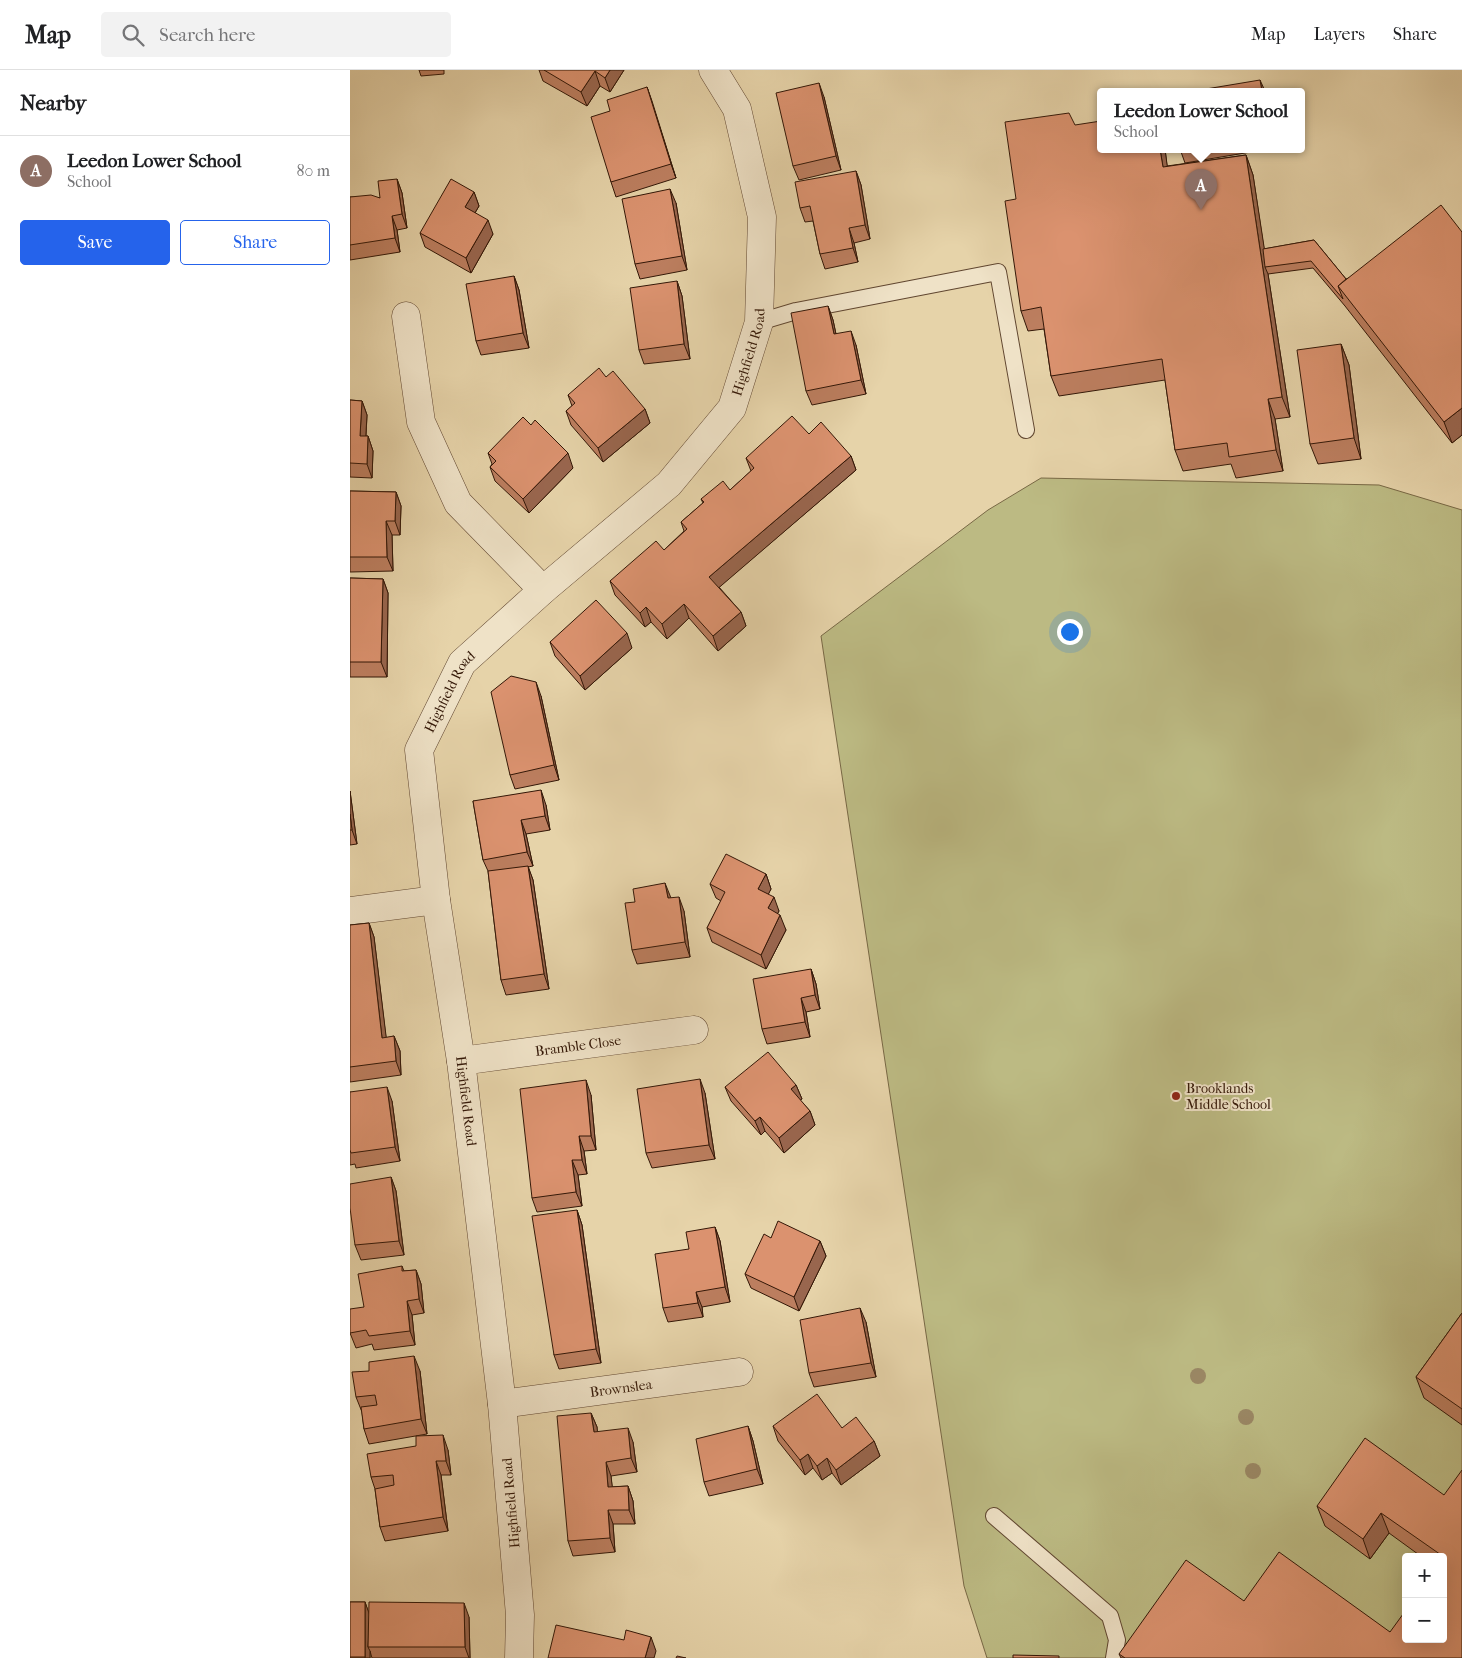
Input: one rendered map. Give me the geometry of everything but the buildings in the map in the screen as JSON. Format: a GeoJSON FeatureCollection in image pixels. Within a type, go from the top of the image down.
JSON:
{"type":"FeatureCollection","features":[{"type":"Feature","properties":{"kind":"street","name":"Highfield Road"},"geometry":{"type":"LineString","coordinates":[[519,1658],[520,1615],[502,1404],[461,1061],[436,900],[419,750],[462,663],[542,590],[669,484],[732,408],[759,322],[762,217],[737,109],[713,70]]}},
{"type":"Feature","properties":{"kind":"street"},"geometry":{"type":"LineString","coordinates":[[406,316],[421,422],[458,503],[542,590]]}},
{"type":"Feature","properties":{"kind":"street"},"geometry":{"type":"LineString","coordinates":[[350,911],[436,900]]}},
{"type":"Feature","properties":{"kind":"street","name":"Bramble Close"},"geometry":{"type":"LineString","coordinates":[[461,1061],[694,1030]]}},
{"type":"Feature","properties":{"kind":"street","name":"Brownslea"},"geometry":{"type":"LineString","coordinates":[[502,1404],[739,1372]]}},
{"type":"Feature","properties":{"kind":"lane"},"geometry":{"type":"LineString","coordinates":[[759,322],[796,312],[998,272],[1026,430]]}},
{"type":"Feature","properties":{"kind":"lane"},"geometry":{"type":"LineString","coordinates":[[994,1516],[1110,1616],[1117,1640],[1114,1658]]}},
{"type":"Feature","properties":{"kind":"shaded area","name":"Brooklands Middle School"},"geometry":{"type":"Polygon","coordinates":[[[1041,478],[1379,485],[1462,510],[1462,1658],[987,1658],[964,1586],[821,636],[988,510],[1041,478]]]}},
{"type":"Feature","properties":{"kind":"place","name":"Leedon Lower School"},"geometry":{"type":"Point","coordinates":[1201,210]}},
{"type":"Feature","properties":{"kind":"place","name":"Brooklands Middle School"},"geometry":{"type":"Point","coordinates":[1176,1096]}}]}
